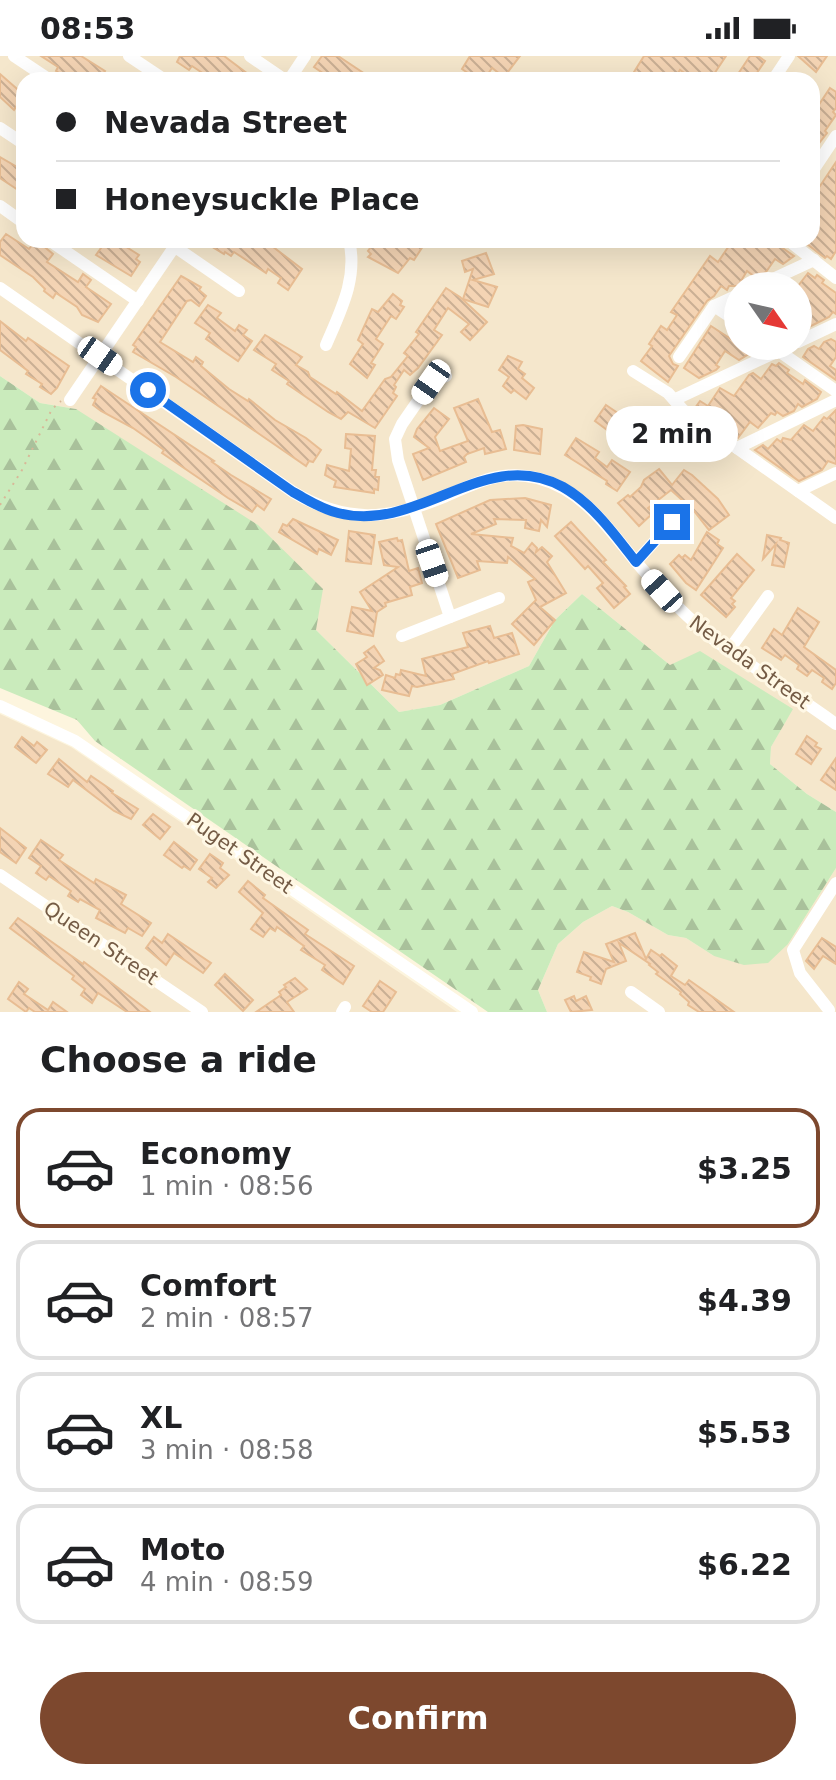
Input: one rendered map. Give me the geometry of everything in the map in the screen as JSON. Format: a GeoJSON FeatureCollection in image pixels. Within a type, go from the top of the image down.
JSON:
{"type":"FeatureCollection","features":[{"type":"Feature","properties":{"kind":"street"},"geometry":{"type":"LineString","coordinates":[[14,56],[38,72]]}},
{"type":"Feature","properties":{"kind":"street"},"geometry":{"type":"LineString","coordinates":[[129,56],[153,72]]}},
{"type":"Feature","properties":{"kind":"street"},"geometry":{"type":"LineString","coordinates":[[250,56],[275,72]]}},
{"type":"Feature","properties":{"kind":"street"},"geometry":{"type":"LineString","coordinates":[[820,160],[836,136]]}},
{"type":"Feature","properties":{"kind":"street"},"geometry":{"type":"LineString","coordinates":[[61,248],[138,301]]}},
{"type":"Feature","properties":{"kind":"street"},"geometry":{"type":"LineString","coordinates":[[70,400],[138,301],[169,248]]}},
{"type":"Feature","properties":{"kind":"street"},"geometry":{"type":"LineString","coordinates":[[181,248],[239,291]]}},
{"type":"Feature","properties":{"kind":"street"},"geometry":{"type":"LineString","coordinates":[[326,345],[350,284],[351,248]]}},
{"type":"Feature","properties":{"kind":"street"},"geometry":{"type":"LineString","coordinates":[[798,248],[834,271]]}},
{"type":"Feature","properties":{"kind":"street"},"geometry":{"type":"LineString","coordinates":[[788,272],[814,260]]}},
{"type":"Feature","properties":{"kind":"street","name":"Nevada Street"},"geometry":{"type":"LineString","coordinates":[[0,288],[315,505],[337,513],[359,516],[413,509],[480,480],[510,475],[561,486],[581,500],[682,611],[709,636],[836,724]]}},
{"type":"Feature","properties":{"kind":"street"},"geometry":{"type":"LineString","coordinates":[[679,357],[714,306],[724,301]]}},
{"type":"Feature","properties":{"kind":"street"},"geometry":{"type":"LineString","coordinates":[[714,306],[724,313]]}},
{"type":"Feature","properties":{"kind":"street"},"geometry":{"type":"LineString","coordinates":[[812,335],[836,324]]}},
{"type":"Feature","properties":{"kind":"street"},"geometry":{"type":"LineString","coordinates":[[676,401],[756,360]]}},
{"type":"Feature","properties":{"kind":"street"},"geometry":{"type":"LineString","coordinates":[[796,360],[836,391]]}},
{"type":"Feature","properties":{"kind":"street"},"geometry":{"type":"LineString","coordinates":[[633,371],[668,393],[683,410],[836,518]]}},
{"type":"Feature","properties":{"kind":"street"},"geometry":{"type":"LineString","coordinates":[[446,376],[431,382],[395,439],[413,509],[450,617]]}},
{"type":"Feature","properties":{"kind":"street"},"geometry":{"type":"LineString","coordinates":[[737,448],[836,400]]}},
{"type":"Feature","properties":{"kind":"street"},"geometry":{"type":"LineString","coordinates":[[798,491],[836,473]]}},
{"type":"Feature","properties":{"kind":"street"},"geometry":{"type":"LineString","coordinates":[[636,562],[672,522]]}},
{"type":"Feature","properties":{"kind":"street"},"geometry":{"type":"LineString","coordinates":[[729,650],[768,596]]}},
{"type":"Feature","properties":{"kind":"street"},"geometry":{"type":"LineString","coordinates":[[402,636],[499,598]]}},
{"type":"Feature","properties":{"kind":"street","name":"Puget Street"},"geometry":{"type":"LineString","coordinates":[[0,706],[75,741],[472,1012]]}},
{"type":"Feature","properties":{"kind":"street","name":"Queen Street"},"geometry":{"type":"LineString","coordinates":[[0,875],[202,1012]]}},
{"type":"Feature","properties":{"kind":"street"},"geometry":{"type":"LineString","coordinates":[[829,1010],[800,973],[793,950],[836,883]]}},
{"type":"Feature","properties":{"kind":"street"},"geometry":{"type":"LineString","coordinates":[[631,992],[659,1012]]}},
{"type":"Feature","properties":{"kind":"path"},"geometry":{"type":"LineString","coordinates":[[0,505],[22,470],[54,405],[70,400]]}},
{"type":"Feature","properties":{"kind":"shaded area"},"geometry":{"type":"Polygon","coordinates":[[[0,56],[836,56],[836,812],[807,794],[770,764],[771,747],[792,709],[670,665],[582,594],[555,620],[529,666],[440,705],[399,712],[316,630],[76,409],[40,403],[0,376],[0,56]]]}},
{"type":"Feature","properties":{"kind":"shaded area"},"geometry":{"type":"Polygon","coordinates":[[[0,714],[71,747],[457,1012],[0,1012],[0,714]]]}},
{"type":"Feature","properties":{"kind":"shaded area"},"geometry":{"type":"Polygon","coordinates":[[[836,868],[836,1012],[547,1012],[538,990],[558,944],[583,922],[612,906],[668,935],[686,938],[714,956],[788,944],[836,868]]]}},
{"type":"Feature","properties":{"kind":"green space"},"geometry":{"type":"Polygon","coordinates":[[[0,376],[40,403],[76,409],[258,525],[323,589],[316,630],[399,712],[440,705],[529,666],[555,620],[582,594],[670,665],[700,651],[793,709],[771,747],[770,764],[807,794],[836,812],[836,868],[788,944],[768,963],[744,965],[714,956],[686,938],[668,935],[612,906],[583,922],[558,944],[538,990],[547,1012],[488,1012],[95,741],[77,720],[0,688],[0,376]]]}},
{"type":"Feature","properties":{"kind":"building"},"geometry":{"type":"Polygon","coordinates":[[[41,56],[81,56],[105,71],[58,72],[58,67],[41,56]]]}},
{"type":"Feature","properties":{"kind":"building"},"geometry":{"type":"Polygon","coordinates":[[[180,56],[224,56],[245,72],[201,72],[192,66],[189,70],[177,62],[180,56]]]}},
{"type":"Feature","properties":{"kind":"building"},"geometry":{"type":"Polygon","coordinates":[[[322,56],[338,56],[362,72],[321,72],[314,67],[322,56]]]}},
{"type":"Feature","properties":{"kind":"building"},"geometry":{"type":"Polygon","coordinates":[[[470,56],[520,56],[508,72],[497,72],[492,68],[489,72],[466,72],[462,69],[470,56]]]}},
{"type":"Feature","properties":{"kind":"building"},"geometry":{"type":"Polygon","coordinates":[[[644,56],[726,56],[715,72],[634,72],[644,56]]]}},
{"type":"Feature","properties":{"kind":"building"},"geometry":{"type":"Polygon","coordinates":[[[750,56],[758,56],[765,61],[757,72],[739,72],[750,56]]]}},
{"type":"Feature","properties":{"kind":"building"},"geometry":{"type":"Polygon","coordinates":[[[798,56],[827,56],[816,72],[798,56]]]}},
{"type":"Feature","properties":{"kind":"building"},"geometry":{"type":"Polygon","coordinates":[[[0,74],[16,88],[14,110],[0,97],[0,74]]]}},
{"type":"Feature","properties":{"kind":"building"},"geometry":{"type":"Polygon","coordinates":[[[830,88],[836,92],[833,112],[836,115],[820,142],[820,103],[830,88]]]}},
{"type":"Feature","properties":{"kind":"building"},"geometry":{"type":"Polygon","coordinates":[[[0,157],[16,166],[16,189],[0,178],[0,157]]]}},
{"type":"Feature","properties":{"kind":"building"},"geometry":{"type":"Polygon","coordinates":[[[836,162],[836,251],[831,259],[812,248],[820,248],[820,186],[836,162]]]}},
{"type":"Feature","properties":{"kind":"building"},"geometry":{"type":"Polygon","coordinates":[[[6,234],[16,241],[16,248],[46,248],[53,254],[47,262],[78,282],[83,274],[91,280],[86,287],[111,304],[98,322],[82,315],[77,307],[56,293],[53,298],[33,277],[0,255],[0,242],[6,234]]]}},
{"type":"Feature","properties":{"kind":"building"},"geometry":{"type":"Polygon","coordinates":[[[101,248],[128,248],[139,255],[136,259],[140,262],[131,276],[96,255],[101,248]]]}},
{"type":"Feature","properties":{"kind":"building"},"geometry":{"type":"Polygon","coordinates":[[[214,248],[274,248],[302,269],[288,290],[278,283],[281,278],[268,269],[266,273],[234,252],[231,256],[214,248]]]}},
{"type":"Feature","properties":{"kind":"building"},"geometry":{"type":"Polygon","coordinates":[[[370,248],[422,248],[414,260],[410,258],[398,273],[368,257],[371,254],[368,251],[370,248]]]}},
{"type":"Feature","properties":{"kind":"building"},"geometry":{"type":"Polygon","coordinates":[[[728,248],[782,248],[794,256],[783,264],[775,259],[766,272],[724,272],[724,288],[721,286],[707,301],[669,356],[678,366],[668,382],[641,361],[661,326],[667,330],[677,315],[671,312],[710,256],[718,262],[728,248]]]}},
{"type":"Feature","properties":{"kind":"building"},"geometry":{"type":"Polygon","coordinates":[[[486,253],[494,274],[473,280],[497,287],[488,307],[463,299],[473,269],[465,272],[462,261],[486,253]]]}},
{"type":"Feature","properties":{"kind":"building"},"geometry":{"type":"Polygon","coordinates":[[[817,275],[824,280],[822,283],[836,293],[836,314],[833,312],[812,326],[812,276],[815,278],[817,275]]]}},
{"type":"Feature","properties":{"kind":"building"},"geometry":{"type":"Polygon","coordinates":[[[181,276],[201,287],[199,290],[206,296],[199,306],[191,300],[187,301],[160,342],[193,362],[196,357],[203,362],[201,366],[229,389],[306,438],[321,450],[313,462],[309,461],[306,466],[176,377],[133,352],[136,347],[133,345],[181,276]]]}},
{"type":"Feature","properties":{"kind":"building"},"geometry":{"type":"Polygon","coordinates":[[[446,288],[487,322],[470,340],[461,332],[469,324],[448,308],[434,330],[442,335],[418,368],[410,375],[404,370],[394,385],[393,393],[397,396],[375,428],[348,412],[341,419],[328,412],[287,384],[289,381],[272,370],[276,364],[254,350],[265,335],[302,357],[296,365],[362,411],[385,379],[391,377],[408,356],[404,353],[446,288]]]}},
{"type":"Feature","properties":{"kind":"building"},"geometry":{"type":"Polygon","coordinates":[[[393,294],[404,307],[396,319],[391,316],[376,339],[383,344],[371,363],[375,365],[367,378],[350,364],[363,344],[358,340],[372,309],[378,312],[393,294]]]}},
{"type":"Feature","properties":{"kind":"building"},"geometry":{"type":"Polygon","coordinates":[[[208,305],[221,313],[217,318],[235,331],[239,325],[247,330],[243,335],[252,341],[238,361],[206,339],[210,333],[195,323],[208,305]]]}},
{"type":"Feature","properties":{"kind":"building"},"geometry":{"type":"Polygon","coordinates":[[[0,321],[26,341],[28,338],[69,366],[51,394],[0,350],[0,321]]]}},
{"type":"Feature","properties":{"kind":"building"},"geometry":{"type":"Polygon","coordinates":[[[711,326],[724,334],[724,353],[716,370],[699,378],[684,368],[711,326]]]}},
{"type":"Feature","properties":{"kind":"building"},"geometry":{"type":"Polygon","coordinates":[[[831,339],[836,342],[836,357],[830,366],[836,370],[836,380],[807,360],[812,360],[812,347],[819,349],[831,339]]]}},
{"type":"Feature","properties":{"kind":"building"},"geometry":{"type":"Polygon","coordinates":[[[508,356],[522,362],[518,369],[525,374],[522,378],[534,388],[526,399],[503,386],[509,377],[499,370],[508,356]]]}},
{"type":"Feature","properties":{"kind":"building"},"geometry":{"type":"Polygon","coordinates":[[[779,363],[789,370],[787,373],[803,384],[805,380],[821,392],[817,399],[802,407],[798,404],[794,411],[783,416],[777,412],[775,415],[771,413],[758,428],[750,422],[738,438],[695,408],[700,401],[708,406],[720,388],[734,396],[749,375],[753,373],[761,379],[772,364],[776,366],[779,363]]]}},
{"type":"Feature","properties":{"kind":"building"},"geometry":{"type":"Polygon","coordinates":[[[101,386],[271,499],[264,510],[257,505],[252,512],[228,498],[162,453],[164,450],[133,428],[93,405],[96,399],[93,398],[101,386]]]}},
{"type":"Feature","properties":{"kind":"building"},"geometry":{"type":"Polygon","coordinates":[[[478,399],[492,432],[500,430],[506,449],[485,454],[484,448],[467,454],[464,457],[466,462],[423,480],[413,454],[429,448],[414,437],[417,429],[434,408],[449,419],[435,437],[440,451],[468,441],[454,408],[478,399]]]}},
{"type":"Feature","properties":{"kind":"building"},"geometry":{"type":"Polygon","coordinates":[[[606,405],[653,437],[641,455],[595,421],[606,405]]]}},
{"type":"Feature","properties":{"kind":"building"},"geometry":{"type":"Polygon","coordinates":[[[836,410],[836,464],[828,461],[822,470],[799,481],[755,450],[763,445],[768,449],[777,439],[781,442],[783,438],[791,440],[804,425],[813,431],[824,417],[827,419],[836,410]]]}},
{"type":"Feature","properties":{"kind":"building"},"geometry":{"type":"Polygon","coordinates":[[[516,426],[542,429],[540,454],[514,450],[516,426]]]}},
{"type":"Feature","properties":{"kind":"building"},"geometry":{"type":"Polygon","coordinates":[[[346,434],[375,436],[372,470],[376,470],[375,477],[379,477],[378,490],[374,489],[374,493],[334,487],[336,481],[325,475],[327,465],[349,471],[351,449],[345,448],[346,434]]]}},
{"type":"Feature","properties":{"kind":"building"},"geometry":{"type":"Polygon","coordinates":[[[576,438],[599,452],[595,458],[607,467],[612,460],[630,472],[617,491],[606,484],[607,481],[565,455],[576,438]]]}},
{"type":"Feature","properties":{"kind":"building"},"geometry":{"type":"Polygon","coordinates":[[[659,469],[672,485],[684,470],[692,475],[718,499],[729,515],[709,530],[671,490],[648,508],[653,513],[639,526],[618,503],[628,495],[630,497],[644,480],[659,469]]]}},
{"type":"Feature","properties":{"kind":"building"},"geometry":{"type":"Polygon","coordinates":[[[525,498],[551,505],[547,527],[541,520],[539,531],[525,528],[526,520],[494,519],[496,524],[471,534],[513,538],[511,546],[524,553],[532,543],[537,548],[536,552],[542,547],[552,556],[547,562],[566,593],[540,607],[555,620],[534,645],[512,624],[536,600],[528,582],[535,579],[508,557],[507,563],[477,561],[480,570],[458,578],[436,524],[490,500],[525,498]]]}},
{"type":"Feature","properties":{"kind":"building"},"geometry":{"type":"Polygon","coordinates":[[[293,519],[338,540],[331,555],[319,549],[317,554],[279,532],[283,524],[287,526],[293,519]]]}},
{"type":"Feature","properties":{"kind":"building"},"geometry":{"type":"Polygon","coordinates":[[[571,522],[606,560],[603,562],[630,594],[614,608],[597,588],[603,583],[588,566],[585,569],[555,536],[571,522]]]}},
{"type":"Feature","properties":{"kind":"building"},"geometry":{"type":"Polygon","coordinates":[[[349,531],[375,535],[371,564],[346,561],[349,531]]]}},
{"type":"Feature","properties":{"kind":"building"},"geometry":{"type":"Polygon","coordinates":[[[707,532],[719,540],[717,544],[723,548],[696,590],[670,564],[679,555],[691,560],[707,532]]]}},
{"type":"Feature","properties":{"kind":"building"},"geometry":{"type":"Polygon","coordinates":[[[767,535],[789,543],[784,567],[772,565],[776,544],[763,559],[767,535]]]}},
{"type":"Feature","properties":{"kind":"building"},"geometry":{"type":"Polygon","coordinates":[[[397,538],[398,541],[402,540],[409,571],[418,568],[422,583],[410,587],[412,595],[385,603],[386,606],[377,612],[373,636],[347,631],[352,607],[372,611],[360,592],[398,567],[384,565],[379,542],[397,538]]]}},
{"type":"Feature","properties":{"kind":"building"},"geometry":{"type":"Polygon","coordinates":[[[737,554],[754,570],[731,598],[735,601],[732,604],[735,607],[726,617],[701,595],[737,554]]]}},
{"type":"Feature","properties":{"kind":"building"},"geometry":{"type":"Polygon","coordinates":[[[798,608],[819,622],[804,647],[836,670],[836,683],[832,689],[822,682],[824,678],[812,670],[807,676],[797,669],[799,665],[785,655],[781,660],[762,648],[774,629],[782,635],[798,608]]]}},
{"type":"Feature","properties":{"kind":"building"},"geometry":{"type":"Polygon","coordinates":[[[490,626],[494,638],[512,633],[519,654],[452,674],[454,679],[412,686],[409,696],[382,690],[386,675],[395,678],[401,670],[426,676],[422,659],[468,647],[463,633],[490,626]]]}},
{"type":"Feature","properties":{"kind":"building"},"geometry":{"type":"Polygon","coordinates":[[[374,646],[384,661],[374,668],[383,675],[367,685],[356,664],[367,657],[364,653],[374,646]]]}},
{"type":"Feature","properties":{"kind":"building"},"geometry":{"type":"Polygon","coordinates":[[[807,736],[821,749],[811,764],[796,754],[807,736]]]}},
{"type":"Feature","properties":{"kind":"building"},"geometry":{"type":"Polygon","coordinates":[[[22,737],[34,746],[37,742],[47,750],[36,763],[15,747],[22,737]]]}},
{"type":"Feature","properties":{"kind":"building"},"geometry":{"type":"Polygon","coordinates":[[[836,758],[836,790],[821,780],[836,758]]]}},
{"type":"Feature","properties":{"kind":"building"},"geometry":{"type":"Polygon","coordinates":[[[59,759],[87,782],[91,776],[138,809],[131,819],[114,811],[73,780],[68,787],[48,774],[59,759]]]}},
{"type":"Feature","properties":{"kind":"building"},"geometry":{"type":"Polygon","coordinates":[[[153,814],[170,827],[160,839],[143,825],[153,814]]]}},
{"type":"Feature","properties":{"kind":"building"},"geometry":{"type":"Polygon","coordinates":[[[0,828],[26,848],[16,863],[0,852],[0,828]]]}},
{"type":"Feature","properties":{"kind":"building"},"geometry":{"type":"Polygon","coordinates":[[[41,840],[63,855],[59,860],[94,883],[96,879],[126,895],[121,904],[151,923],[142,936],[128,928],[125,933],[96,918],[100,910],[80,899],[78,902],[68,896],[71,891],[49,876],[46,880],[36,873],[41,866],[29,858],[41,840]]]}},
{"type":"Feature","properties":{"kind":"building"},"geometry":{"type":"Polygon","coordinates":[[[174,842],[197,860],[190,870],[164,855],[174,842]]]}},
{"type":"Feature","properties":{"kind":"building"},"geometry":{"type":"Polygon","coordinates":[[[210,854],[223,863],[220,868],[229,875],[216,888],[208,882],[212,878],[199,869],[210,854]]]}},
{"type":"Feature","properties":{"kind":"building"},"geometry":{"type":"Polygon","coordinates":[[[248,881],[265,895],[263,898],[308,930],[305,934],[354,966],[343,984],[322,970],[325,965],[301,950],[304,946],[277,927],[275,931],[270,928],[263,937],[251,929],[263,913],[239,892],[248,881]]]}},
{"type":"Feature","properties":{"kind":"building"},"geometry":{"type":"Polygon","coordinates":[[[18,918],[84,962],[150,1012],[127,1012],[98,993],[92,1003],[81,995],[85,989],[72,979],[74,976],[10,928],[18,918]]]}},
{"type":"Feature","properties":{"kind":"building"},"geometry":{"type":"Polygon","coordinates":[[[635,933],[646,959],[651,950],[660,956],[662,954],[677,966],[671,976],[685,985],[689,980],[734,1012],[699,1012],[688,1005],[681,992],[656,974],[658,972],[650,964],[619,943],[626,961],[606,969],[601,984],[577,972],[584,952],[614,962],[606,944],[635,933]]]}},
{"type":"Feature","properties":{"kind":"building"},"geometry":{"type":"Polygon","coordinates":[[[168,934],[211,963],[203,973],[174,953],[166,965],[146,948],[154,937],[162,943],[168,934]]]}},
{"type":"Feature","properties":{"kind":"building"},"geometry":{"type":"Polygon","coordinates":[[[822,938],[836,947],[836,964],[823,956],[814,969],[806,961],[822,938]]]}},
{"type":"Feature","properties":{"kind":"building"},"geometry":{"type":"Polygon","coordinates":[[[225,974],[253,1000],[243,1011],[215,985],[225,974]]]}},
{"type":"Feature","properties":{"kind":"building"},"geometry":{"type":"Polygon","coordinates":[[[295,978],[307,989],[287,1002],[294,1012],[256,1012],[281,995],[279,992],[286,987],[284,985],[295,978]]]}},
{"type":"Feature","properties":{"kind":"building"},"geometry":{"type":"Polygon","coordinates":[[[380,981],[396,992],[383,1012],[372,1012],[363,1006],[380,981]]]}},
{"type":"Feature","properties":{"kind":"building"},"geometry":{"type":"Polygon","coordinates":[[[19,982],[28,989],[24,994],[48,1010],[53,1002],[67,1012],[35,1012],[29,1008],[26,1012],[8,999],[19,982]]]}},
{"type":"Feature","properties":{"kind":"building"},"geometry":{"type":"Polygon","coordinates":[[[574,996],[576,1001],[586,996],[592,1010],[571,1012],[565,1000],[574,996]]]}},
{"type":"Feature","properties":{"kind":"route"},"geometry":{"type":"LineString","coordinates":[[148,390],[293,492],[337,513],[381,515],[413,509],[480,480],[510,475],[561,486],[600,518],[636,562],[672,522]]}}]}
